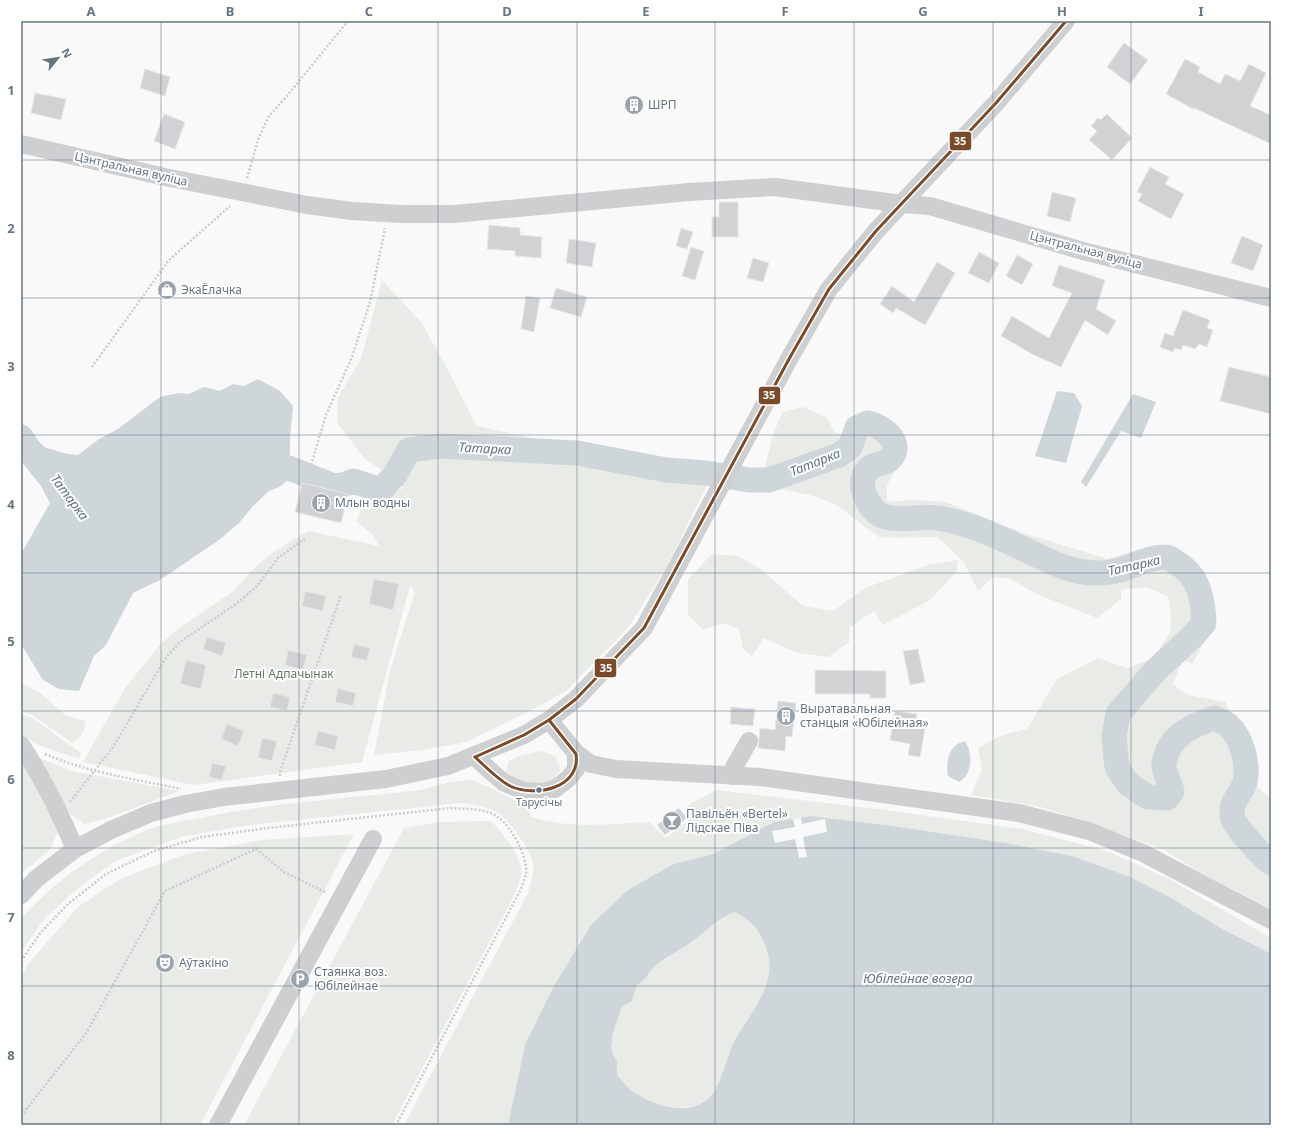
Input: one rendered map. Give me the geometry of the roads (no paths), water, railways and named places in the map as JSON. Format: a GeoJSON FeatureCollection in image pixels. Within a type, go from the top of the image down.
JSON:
{"type":"FeatureCollection","features":[{"type":"Feature","properties":{"kind":"street"},"geometry":{"type":"LineString","coordinates":[[21,894],[36,879],[75,849],[111,830],[151,813],[184,804],[224,797],[412,775],[448,766],[475,757],[524,735],[549,720],[576,699],[598,678],[644,628],[789,359],[829,290],[876,231],[996,103],[1066,21]]}},
{"type":"Feature","properties":{"kind":"street","name":"Цэнтральная вуліца"},"geometry":{"type":"LineString","coordinates":[[21,144],[165,177],[307,205],[387,213],[454,214],[689,192],[775,187],[902,204],[930,206],[1083,251],[1271,298]]}},
{"type":"Feature","properties":{"kind":"street"},"geometry":{"type":"LineString","coordinates":[[549,720],[576,753],[591,764],[616,769],[760,777],[1019,813],[1089,831],[1143,853],[1271,920]]}},
{"type":"Feature","properties":{"kind":"street"},"geometry":{"type":"LineString","coordinates":[[733,776],[733,769],[749,741]]}},
{"type":"Feature","properties":{"kind":"street"},"geometry":{"type":"LineString","coordinates":[[21,745],[36,767],[59,811],[75,849]]}},
{"type":"Feature","properties":{"kind":"street"},"geometry":{"type":"LineString","coordinates":[[475,757],[503,782],[523,790],[544,792],[554,789],[569,778],[576,769],[576,753]]}},
{"type":"Feature","properties":{"kind":"street"},"geometry":{"type":"LineString","coordinates":[[218,1125],[373,839]]}},
{"type":"Feature","properties":{"kind":"water"},"geometry":{"type":"Polygon","coordinates":[[[258,379],[280,391],[293,406],[290,437],[290,478],[281,486],[269,491],[253,506],[239,523],[219,540],[160,580],[133,593],[106,645],[94,656],[79,691],[59,689],[43,680],[21,644],[21,554],[50,503],[41,486],[21,461],[28,448],[37,445],[67,454],[78,455],[99,439],[118,429],[160,397],[179,393],[189,394],[204,387],[220,391],[233,384],[244,386],[258,379]]]}},
{"type":"Feature","properties":{"kind":"water"},"geometry":{"type":"Polygon","coordinates":[[[1057,391],[1074,393],[1082,406],[1066,463],[1035,456],[1057,391]]]}},
{"type":"Feature","properties":{"kind":"water"},"geometry":{"type":"Polygon","coordinates":[[[1133,394],[1156,402],[1141,438],[1121,431],[1086,487],[1081,482],[1133,394]]]}},
{"type":"Feature","properties":{"kind":"water"},"geometry":{"type":"Polygon","coordinates":[[[965,741],[968,746],[970,763],[967,774],[959,782],[948,776],[947,765],[949,754],[955,746],[965,741]]]}},
{"type":"Feature","properties":{"kind":"water","name":"Юбілейнае возера"},"geometry":{"type":"Polygon","coordinates":[[[811,816],[893,826],[1006,843],[1072,856],[1128,876],[1168,896],[1219,927],[1271,954],[1271,1125],[508,1125],[525,1045],[554,986],[591,925],[628,890],[674,864],[713,854],[774,822],[811,816]],[[735,912],[723,918],[690,943],[658,964],[637,985],[632,1001],[622,1007],[613,1032],[611,1049],[617,1062],[617,1075],[631,1090],[646,1099],[666,1106],[688,1108],[706,1100],[717,1087],[733,1044],[761,997],[769,972],[769,959],[763,939],[754,926],[735,912]]]}},
{"type":"Feature","properties":{"kind":"waterway","name":"Татарка"},"geometry":{"type":"LineString","coordinates":[[256,463],[289,468],[334,486],[343,485],[353,481],[381,490],[395,475],[409,450],[440,446],[577,453],[666,470],[706,473],[749,480],[769,480],[839,455],[850,447],[857,428],[868,423],[874,425],[886,432],[894,442],[895,448],[894,454],[889,460],[869,469],[863,480],[862,486],[866,498],[874,510],[880,515],[895,518],[931,517],[953,521],[984,531],[1061,566],[1077,571],[1093,573],[1118,571],[1151,559],[1167,557],[1171,558],[1190,574],[1195,581],[1201,597],[1204,623],[1194,635],[1155,671],[1118,714],[1114,736],[1117,767],[1128,784],[1148,797],[1167,798],[1172,791],[1164,764],[1166,754],[1170,746],[1176,739],[1189,729],[1214,718],[1228,725],[1233,730],[1241,744],[1246,768],[1245,782],[1232,808],[1233,819],[1250,842],[1271,863]]}},
{"type":"Feature","properties":{"kind":"waterway","name":"Татарка"},"geometry":{"type":"LineString","coordinates":[[21,437],[28,448],[51,473]]}},
{"type":"Feature","properties":{"kind":"place","name":"ШРП"},"geometry":{"type":"Point","coordinates":[634,105]}},
{"type":"Feature","properties":{"kind":"place","name":"ЭкаЁлачка"},"geometry":{"type":"Point","coordinates":[167,290]}},
{"type":"Feature","properties":{"kind":"place","name":"Млын водны"},"geometry":{"type":"Point","coordinates":[321,503]}},
{"type":"Feature","properties":{"kind":"place","name":"Выратавальная станцыя «Юбілейная»"},"geometry":{"type":"Point","coordinates":[786,716]}},
{"type":"Feature","properties":{"kind":"place","name":"Тарусічы"},"geometry":{"type":"Point","coordinates":[539,790]}},
{"type":"Feature","properties":{"kind":"place","name":"Павільён «Bertel» Лідскае Піва"},"geometry":{"type":"Point","coordinates":[672,821]}},
{"type":"Feature","properties":{"kind":"place","name":"Аўтакіно"},"geometry":{"type":"Point","coordinates":[165,963]}},
{"type":"Feature","properties":{"kind":"place","name":"Стаянка воз. Юбілейнае"},"geometry":{"type":"Point","coordinates":[300,979]}},
{"type":"Feature","properties":{"kind":"park label","name":"Летні Адпачынак"},"geometry":{"type":"Point","coordinates":[284,674]}}]}
